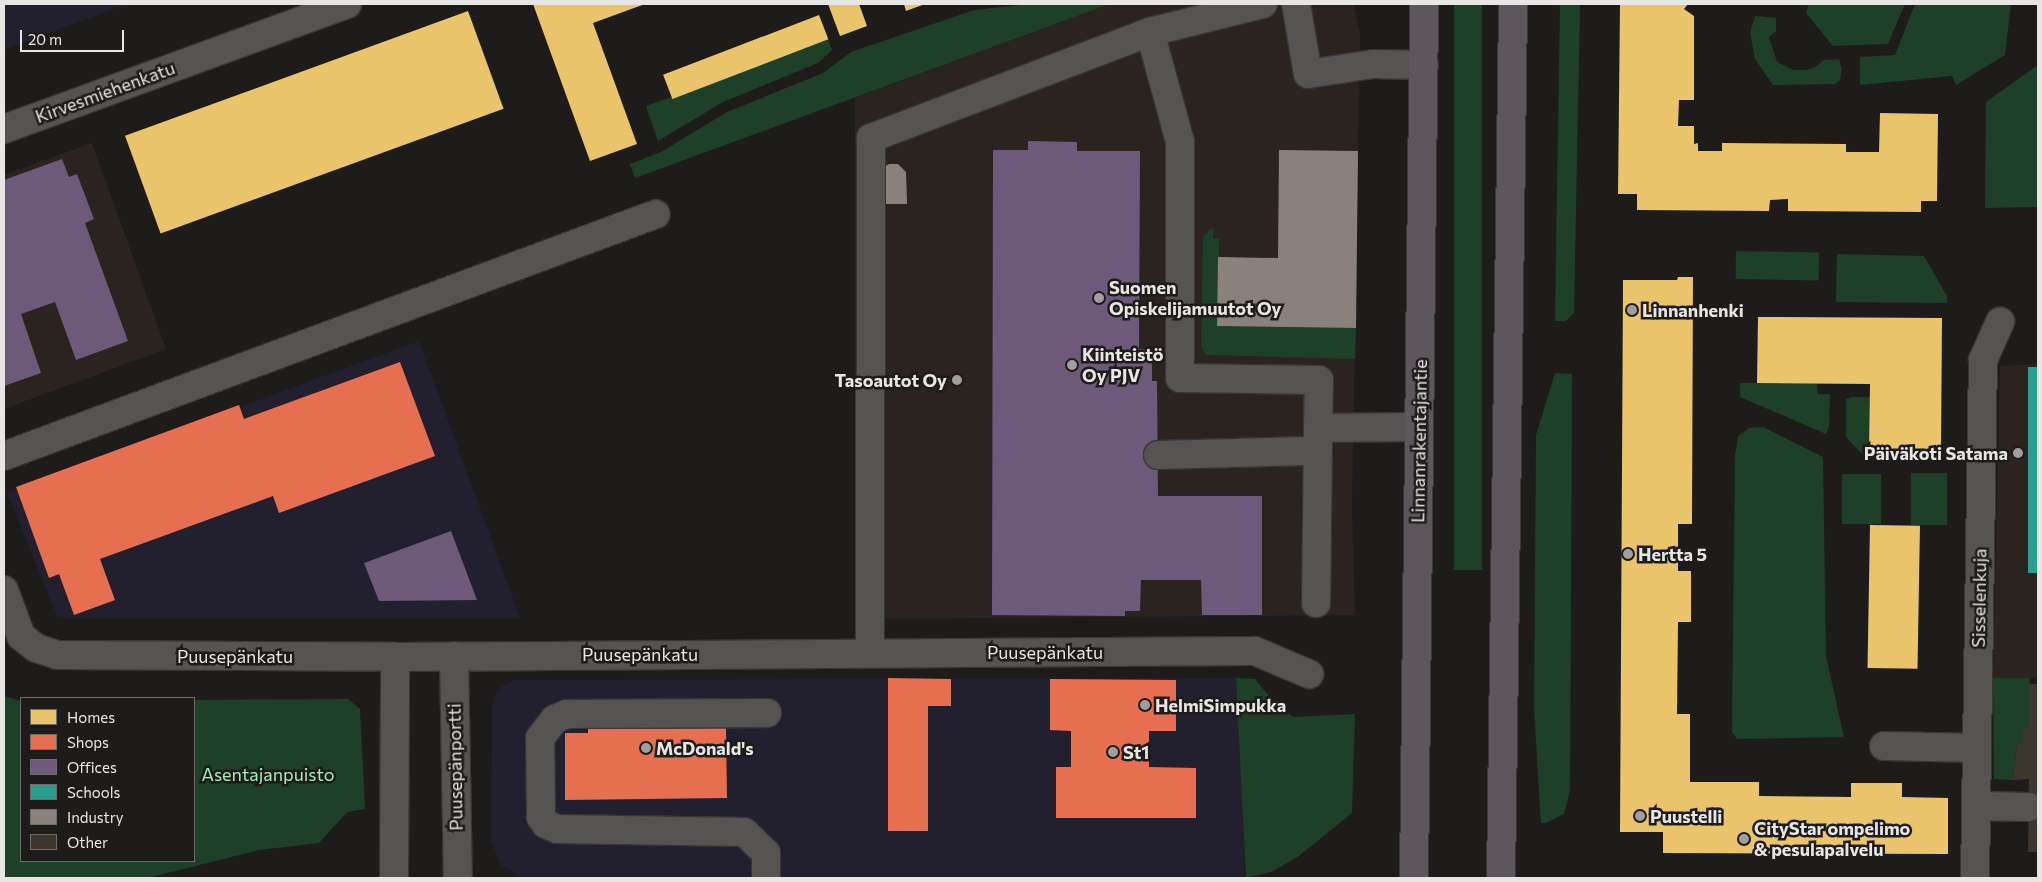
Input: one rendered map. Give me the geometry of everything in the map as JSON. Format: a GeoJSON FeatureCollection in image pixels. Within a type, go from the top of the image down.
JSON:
{"type":"FeatureCollection","features":[{"type":"Feature","properties":{"kind":"main road","name":"Linnanrakentajantie"},"geometry":{"type":"LineString","coordinates":[[1414,878],[1424,4]]}},
{"type":"Feature","properties":{"kind":"main road"},"geometry":{"type":"LineString","coordinates":[[1501,878],[1512,4]]}},
{"type":"Feature","properties":{"kind":"street","name":"Kirvesmiehenkatu"},"geometry":{"type":"LineString","coordinates":[[4,129],[347,4]]}},
{"type":"Feature","properties":{"kind":"street"},"geometry":{"type":"LineString","coordinates":[[870,653],[871,138],[1150,32],[1264,4]]}},
{"type":"Feature","properties":{"kind":"street"},"geometry":{"type":"LineString","coordinates":[[1296,4],[1308,74],[1373,64],[1424,65]]}},
{"type":"Feature","properties":{"kind":"street"},"geometry":{"type":"LineString","coordinates":[[1150,32],[1180,142],[1180,378],[1320,380],[1317,440],[1316,603]]}},
{"type":"Feature","properties":{"kind":"street"},"geometry":{"type":"LineString","coordinates":[[4,456],[656,214]]}},
{"type":"Feature","properties":{"kind":"street","name":"Sisselenkuja"},"geometry":{"type":"LineString","coordinates":[[1975,878],[1983,360],[2000,322]]}},
{"type":"Feature","properties":{"kind":"street"},"geometry":{"type":"LineString","coordinates":[[1158,455],[1317,440],[1419,427]]}},
{"type":"Feature","properties":{"kind":"street","name":"Puusepänkatu"},"geometry":{"type":"LineString","coordinates":[[4,590],[21,636],[36,648],[58,655],[395,657],[1255,651],[1309,674]]}},
{"type":"Feature","properties":{"kind":"street","name":"Puusepänportti"},"geometry":{"type":"LineString","coordinates":[[454,656],[458,878]]}},
{"type":"Feature","properties":{"kind":"street"},"geometry":{"type":"LineString","coordinates":[[394,878],[395,657]]}},
{"type":"Feature","properties":{"kind":"street"},"geometry":{"type":"LineString","coordinates":[[766,866],[744,832],[732,829],[557,829],[546,824],[541,816],[540,738],[555,720],[566,714],[767,713]]}},
{"type":"Feature","properties":{"kind":"street"},"geometry":{"type":"LineString","coordinates":[[1884,746],[1977,748]]}},
{"type":"Feature","properties":{"kind":"street"},"geometry":{"type":"LineString","coordinates":[[1977,806],[2029,807]]}},
{"type":"Feature","properties":{"kind":"shaded area"},"geometry":{"type":"Polygon","coordinates":[[[4,4],[127,4],[4,50],[4,4]]]}},
{"type":"Feature","properties":{"kind":"shaded area"},"geometry":{"type":"Polygon","coordinates":[[[1110,4],[1353,4],[1360,33],[1352,509],[1355,615],[855,619],[855,98],[1110,4]]]}},
{"type":"Feature","properties":{"kind":"shaded area"},"geometry":{"type":"Polygon","coordinates":[[[92,143],[166,349],[4,409],[4,175],[92,143]]]}},
{"type":"Feature","properties":{"kind":"shaded area"},"geometry":{"type":"Polygon","coordinates":[[[419,341],[520,618],[58,618],[7,493],[419,341]]]}},
{"type":"Feature","properties":{"kind":"shaded area","name":"Päiväkoti Satama"},"geometry":{"type":"Polygon","coordinates":[[[2038,364],[2038,678],[1993,678],[2000,366],[2038,364]]]}},
{"type":"Feature","properties":{"kind":"shaded area"},"geometry":{"type":"Polygon","coordinates":[[[1244,678],[1244,878],[523,878],[501,865],[491,841],[492,707],[495,695],[503,685],[516,680],[1244,678]]]}},
{"type":"Feature","properties":{"kind":"green space"},"geometry":{"type":"Polygon","coordinates":[[[1030,4],[1110,4],[635,178],[630,164],[661,152],[727,112],[823,73],[851,52],[974,10],[1030,4]]]}},
{"type":"Feature","properties":{"kind":"green space"},"geometry":{"type":"Polygon","coordinates":[[[1454,4],[1482,4],[1482,570],[1454,570],[1454,4]]]}},
{"type":"Feature","properties":{"kind":"green space"},"geometry":{"type":"Polygon","coordinates":[[[1560,4],[1580,4],[1574,313],[1566,321],[1555,321],[1560,4]]]}},
{"type":"Feature","properties":{"kind":"green space"},"geometry":{"type":"Polygon","coordinates":[[[1809,4],[1905,4],[1888,44],[1833,46],[1806,13],[1809,4]]]}},
{"type":"Feature","properties":{"kind":"green space"},"geometry":{"type":"Polygon","coordinates":[[[1915,4],[2011,4],[2005,55],[1956,85],[1952,76],[1860,85],[1860,57],[1895,55],[1915,4]]]}},
{"type":"Feature","properties":{"kind":"green space"},"geometry":{"type":"Polygon","coordinates":[[[1755,16],[1776,18],[1776,31],[1769,37],[1777,62],[1794,70],[1806,70],[1814,68],[1824,60],[1839,59],[1842,69],[1840,80],[1835,84],[1773,85],[1755,59],[1750,33],[1755,16]]]}},
{"type":"Feature","properties":{"kind":"green space"},"geometry":{"type":"Polygon","coordinates":[[[828,39],[832,50],[818,63],[723,102],[658,141],[646,106],[828,39]]]}},
{"type":"Feature","properties":{"kind":"green space"},"geometry":{"type":"Polygon","coordinates":[[[2038,65],[2038,207],[1985,208],[1986,102],[2038,65]]]}},
{"type":"Feature","properties":{"kind":"green space"},"geometry":{"type":"Polygon","coordinates":[[[1213,227],[1213,239],[1219,239],[1218,326],[1356,328],[1355,359],[1206,355],[1201,347],[1203,236],[1213,227]]]}},
{"type":"Feature","properties":{"kind":"green space"},"geometry":{"type":"Polygon","coordinates":[[[1736,251],[1819,252],[1818,280],[1736,279],[1736,251]]]}},
{"type":"Feature","properties":{"kind":"green space"},"geometry":{"type":"Polygon","coordinates":[[[1837,254],[1924,256],[1947,296],[1947,303],[1836,302],[1837,254]]]}},
{"type":"Feature","properties":{"kind":"green space"},"geometry":{"type":"Polygon","coordinates":[[[1555,373],[1572,374],[1570,790],[1564,814],[1546,823],[1541,823],[1534,710],[1536,435],[1555,373]]]}},
{"type":"Feature","properties":{"kind":"green space"},"geometry":{"type":"Polygon","coordinates":[[[1740,383],[1817,383],[1818,394],[1830,394],[1829,427],[1826,434],[1740,397],[1740,383]]]}},
{"type":"Feature","properties":{"kind":"green space"},"geometry":{"type":"Polygon","coordinates":[[[1851,397],[1870,397],[1869,454],[1861,453],[1846,437],[1846,399],[1851,397]]]}},
{"type":"Feature","properties":{"kind":"green space"},"geometry":{"type":"Polygon","coordinates":[[[1763,427],[1823,457],[1826,656],[1844,737],[1737,739],[1732,732],[1735,455],[1738,436],[1749,428],[1763,427]]]}},
{"type":"Feature","properties":{"kind":"green space"},"geometry":{"type":"Polygon","coordinates":[[[1911,473],[1947,473],[1947,525],[1911,525],[1911,473]]]}},
{"type":"Feature","properties":{"kind":"green space"},"geometry":{"type":"Polygon","coordinates":[[[1842,474],[1881,474],[1881,524],[1842,524],[1842,474]]]}},
{"type":"Feature","properties":{"kind":"green space"},"geometry":{"type":"Polygon","coordinates":[[[1236,678],[1255,679],[1279,708],[1294,717],[1355,714],[1352,813],[1299,856],[1271,872],[1246,878],[1236,678]]]}},
{"type":"Feature","properties":{"kind":"green space"},"geometry":{"type":"Polygon","coordinates":[[[1993,678],[2030,678],[2029,728],[2023,744],[2017,744],[2013,780],[1994,779],[1993,678]]]}},
{"type":"Feature","properties":{"kind":"green space","name":"Asentajanpuisto"},"geometry":{"type":"Polygon","coordinates":[[[4,696],[20,701],[20,862],[195,862],[195,700],[348,699],[360,709],[365,809],[347,812],[319,843],[259,850],[151,877],[4,878],[4,696]]]}},
{"type":"Feature","properties":{"kind":"building: Homes"},"geometry":{"type":"Polygon","coordinates":[[[533,4],[645,4],[593,23],[637,144],[590,161],[533,4]]]}},
{"type":"Feature","properties":{"kind":"building: Homes"},"geometry":{"type":"Polygon","coordinates":[[[828,4],[859,4],[867,26],[840,36],[828,4]]]}},
{"type":"Feature","properties":{"kind":"building: Homes"},"geometry":{"type":"Polygon","coordinates":[[[904,4],[925,4],[906,11],[904,4]]]}},
{"type":"Feature","properties":{"kind":"building: Homes"},"geometry":{"type":"Polygon","coordinates":[[[1620,4],[1688,4],[1684,9],[1694,16],[1694,100],[1679,100],[1678,126],[1694,126],[1694,144],[1698,143],[1698,151],[1722,151],[1722,143],[1846,144],[1846,152],[1879,152],[1880,113],[1938,114],[1937,201],[1921,201],[1921,212],[1788,211],[1788,199],[1770,200],[1769,211],[1637,210],[1637,194],[1618,194],[1620,4]]]}},
{"type":"Feature","properties":{"kind":"building: Homes"},"geometry":{"type":"Polygon","coordinates":[[[468,11],[504,109],[161,234],[125,136],[468,11]]]}},
{"type":"Feature","properties":{"kind":"building: Homes"},"geometry":{"type":"Polygon","coordinates":[[[819,15],[828,39],[672,99],[663,75],[819,15]]]}},
{"type":"Feature","properties":{"kind":"building: Homes"},"geometry":{"type":"Polygon","coordinates":[[[1678,277],[1693,277],[1692,524],[1678,524],[1678,571],[1691,571],[1691,622],[1678,622],[1677,714],[1690,714],[1690,782],[1759,782],[1759,796],[1851,797],[1851,783],[1902,783],[1902,797],[1948,798],[1948,854],[1663,853],[1663,832],[1620,832],[1623,280],[1677,280],[1678,277]]]}},
{"type":"Feature","properties":{"kind":"building: Homes"},"geometry":{"type":"Polygon","coordinates":[[[1758,317],[1942,318],[1941,450],[1869,450],[1870,384],[1757,383],[1758,317]]]}},
{"type":"Feature","properties":{"kind":"building: Homes"},"geometry":{"type":"Polygon","coordinates":[[[1870,525],[1920,526],[1917,669],[1868,668],[1870,525]]]}},
{"type":"Feature","properties":{"kind":"building: Shops"},"geometry":{"type":"Polygon","coordinates":[[[400,362],[435,456],[279,513],[273,496],[100,559],[115,600],[74,615],[59,574],[49,578],[16,487],[239,405],[244,419],[400,362]]]}},
{"type":"Feature","properties":{"kind":"building: Shops"},"geometry":{"type":"Polygon","coordinates":[[[888,678],[951,679],[951,706],[928,706],[928,831],[888,831],[888,678]]]}},
{"type":"Feature","properties":{"kind":"building: Shops"},"geometry":{"type":"Polygon","coordinates":[[[1050,679],[1176,680],[1176,731],[1149,731],[1149,767],[1196,768],[1196,818],[1056,818],[1056,767],[1071,767],[1071,731],[1050,730],[1050,679]]]}},
{"type":"Feature","properties":{"kind":"building: Shops","name":"McDonald's"},"geometry":{"type":"Polygon","coordinates":[[[726,727],[727,798],[565,800],[565,733],[588,733],[588,728],[726,727]]]}},
{"type":"Feature","properties":{"kind":"building: Offices","name":"Kiinteistö Oy PJV"},"geometry":{"type":"Polygon","coordinates":[[[1028,141],[1077,142],[1077,151],[1140,151],[1139,349],[1152,349],[1152,381],[1157,381],[1158,496],[1262,496],[1262,615],[1202,615],[1201,580],[1141,580],[1140,611],[1125,611],[1125,616],[992,615],[993,150],[1028,150],[1028,141]]]}},
{"type":"Feature","properties":{"kind":"building: Offices"},"geometry":{"type":"Polygon","coordinates":[[[62,159],[69,177],[77,174],[94,219],[85,223],[128,341],[76,360],[55,302],[21,314],[41,373],[4,386],[4,180],[62,159]]]}},
{"type":"Feature","properties":{"kind":"building: Offices"},"geometry":{"type":"Polygon","coordinates":[[[451,531],[477,600],[379,601],[364,563],[451,531]]]}},
{"type":"Feature","properties":{"kind":"building: Schools"},"geometry":{"type":"Polygon","coordinates":[[[2028,367],[2038,367],[2038,573],[2028,573],[2028,367]]]}},
{"type":"Feature","properties":{"kind":"building: Industry"},"geometry":{"type":"Polygon","coordinates":[[[1279,150],[1358,151],[1356,328],[1217,326],[1218,257],[1278,258],[1279,150]]]}},
{"type":"Feature","properties":{"kind":"building: Industry"},"geometry":{"type":"Polygon","coordinates":[[[889,164],[898,164],[906,172],[907,204],[882,204],[884,167],[889,164]]]}},
{"type":"Feature","properties":{"kind":"building: Other"},"geometry":{"type":"Polygon","coordinates":[[[2029,684],[2038,684],[2038,852],[2028,852],[2029,779],[2013,780],[2017,744],[2023,744],[2023,728],[2029,728],[2029,684]]]}},
{"type":"Feature","properties":{"kind":"place","name":"Suomen Opiskelijamuutot Oy"},"geometry":{"type":"Point","coordinates":[1099,298]}},
{"type":"Feature","properties":{"kind":"place","name":"Linnanhenki"},"geometry":{"type":"Point","coordinates":[1632,310]}},
{"type":"Feature","properties":{"kind":"place","name":"Kiinteistö Oy PJV"},"geometry":{"type":"Point","coordinates":[1072,365]}},
{"type":"Feature","properties":{"kind":"place","name":"Tasoautot Oy"},"geometry":{"type":"Point","coordinates":[957,380]}},
{"type":"Feature","properties":{"kind":"place","name":"Päiväkoti Satama"},"geometry":{"type":"Point","coordinates":[2018,453]}},
{"type":"Feature","properties":{"kind":"place","name":"Hertta 5"},"geometry":{"type":"Point","coordinates":[1628,554]}},
{"type":"Feature","properties":{"kind":"place","name":"HelmiSimpukka"},"geometry":{"type":"Point","coordinates":[1145,705]}},
{"type":"Feature","properties":{"kind":"place","name":"McDonald's"},"geometry":{"type":"Point","coordinates":[646,748]}},
{"type":"Feature","properties":{"kind":"place","name":"St1"},"geometry":{"type":"Point","coordinates":[1113,752]}},
{"type":"Feature","properties":{"kind":"place","name":"Puustelli"},"geometry":{"type":"Point","coordinates":[1640,816]}},
{"type":"Feature","properties":{"kind":"place","name":"CityStar ompelimo & pesulapalvelu"},"geometry":{"type":"Point","coordinates":[1744,839]}}]}
